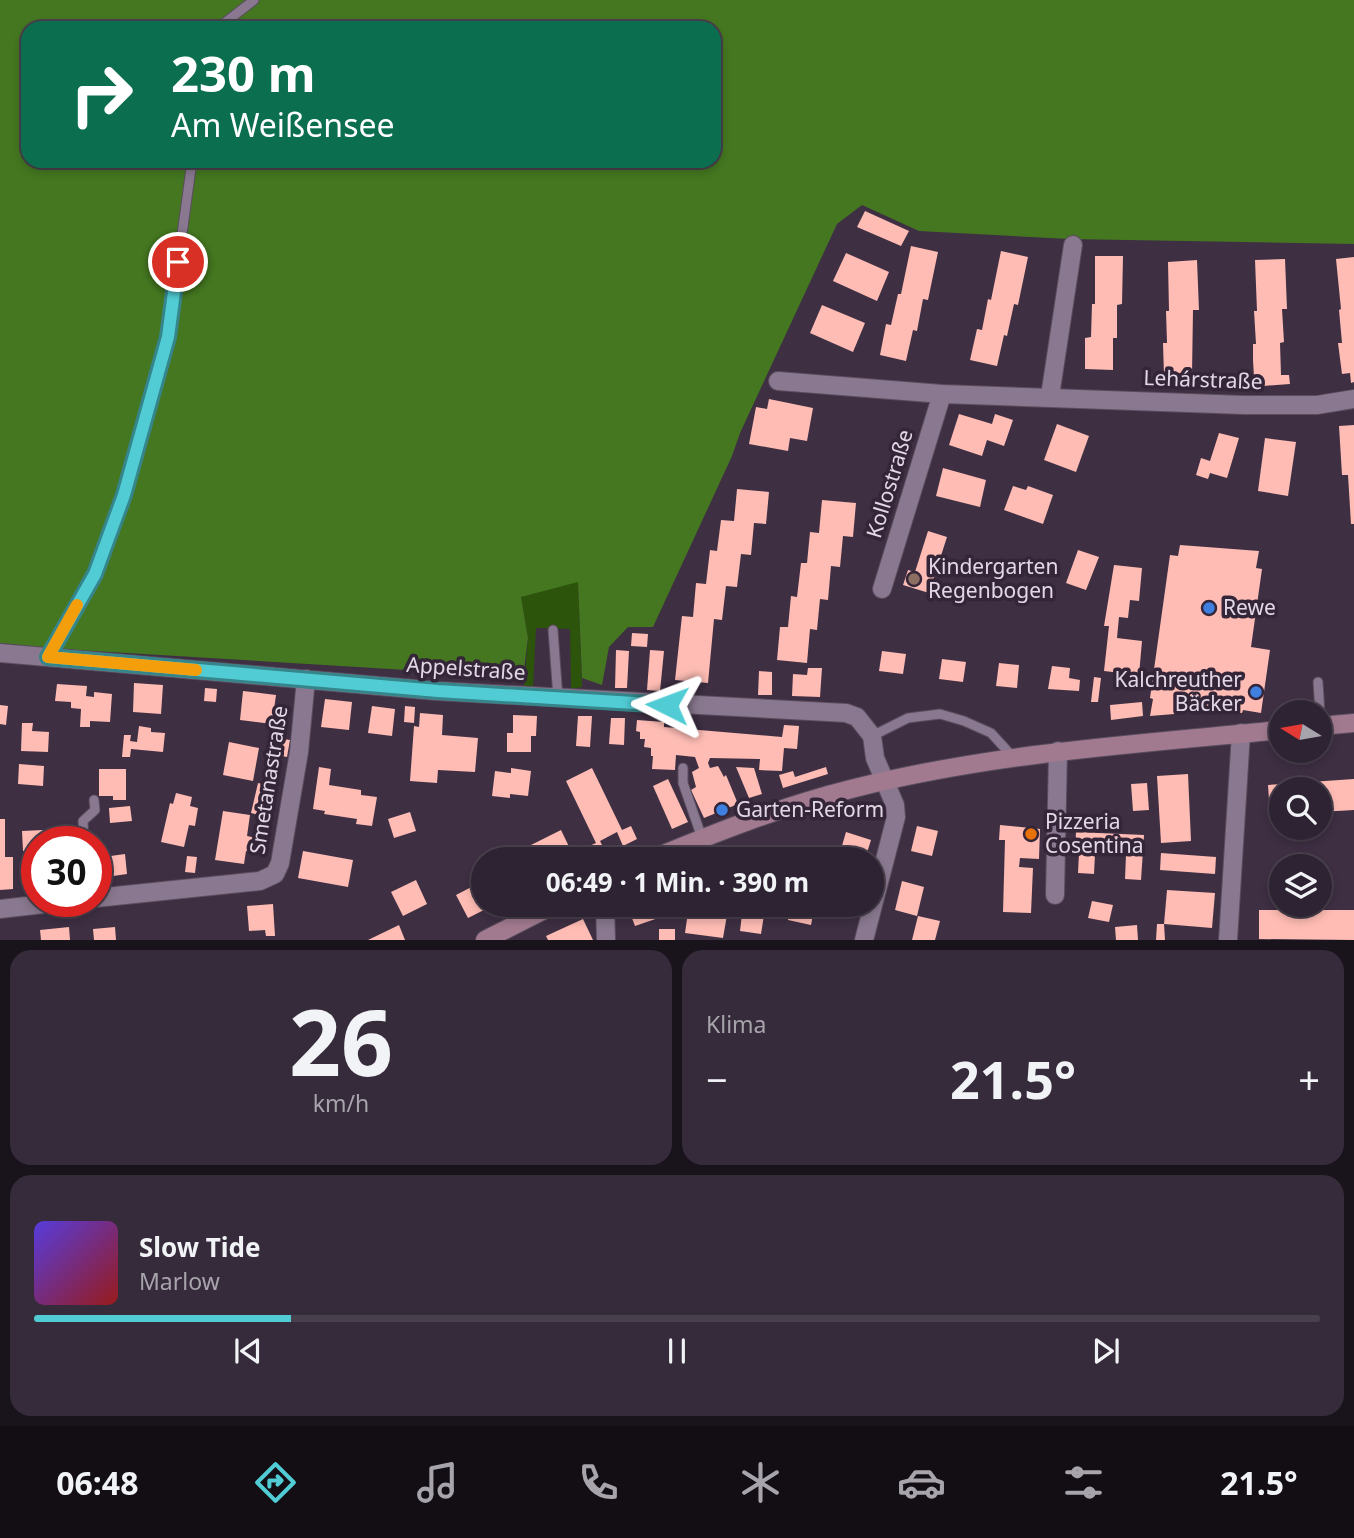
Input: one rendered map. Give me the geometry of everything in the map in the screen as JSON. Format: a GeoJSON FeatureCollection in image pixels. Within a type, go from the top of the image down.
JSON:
{"type":"FeatureCollection","features":[{"type":"Feature","properties":{"kind":"main road"},"geometry":{"type":"LineString","coordinates":[[1332,725],[1354,723]]}},
{"type":"Feature","properties":{"kind":"main road"},"geometry":{"type":"LineString","coordinates":[[681,847],[780,810],[886,781],[1058,751],[1269,731]]}},
{"type":"Feature","properties":{"kind":"main road"},"geometry":{"type":"LineString","coordinates":[[485,940],[530,917]]}},
{"type":"Feature","properties":{"kind":"street"},"geometry":{"type":"LineString","coordinates":[[1050,396],[1073,244]]}},
{"type":"Feature","properties":{"kind":"street","name":"Lehárstraße"},"geometry":{"type":"LineString","coordinates":[[778,381],[942,394],[1298,406],[1354,399]]}},
{"type":"Feature","properties":{"kind":"street","name":"Kollostraße"},"geometry":{"type":"LineString","coordinates":[[881,589],[942,394]]}},
{"type":"Feature","properties":{"kind":"street","name":"Appelstraße"},"geometry":{"type":"LineString","coordinates":[[0,653],[438,691],[846,713],[857,718],[872,736]]}},
{"type":"Feature","properties":{"kind":"street","name":"Smetanastraße"},"geometry":{"type":"LineString","coordinates":[[112,896],[260,881],[275,874],[280,863],[299,751],[306,679]]}},
{"type":"Feature","properties":{"kind":"street"},"geometry":{"type":"LineString","coordinates":[[1228,940],[1241,733]]}},
{"type":"Feature","properties":{"kind":"street"},"geometry":{"type":"LineString","coordinates":[[864,940],[896,817],[895,806],[875,758],[872,736]]}},
{"type":"Feature","properties":{"kind":"street"},"geometry":{"type":"LineString","coordinates":[[1055,895],[1058,751]]}},
{"type":"Feature","properties":{"kind":"street"},"geometry":{"type":"LineString","coordinates":[[0,909],[21,907]]}},
{"type":"Feature","properties":{"kind":"street"},"geometry":{"type":"LineString","coordinates":[[606,917],[606,940]]}},
{"type":"Feature","properties":{"kind":"lane"},"geometry":{"type":"LineString","coordinates":[[227,21],[254,0]]}},
{"type":"Feature","properties":{"kind":"lane"},"geometry":{"type":"LineString","coordinates":[[48,657],[95,574],[124,495],[168,337],[191,168]]}},
{"type":"Feature","properties":{"kind":"lane"},"geometry":{"type":"LineString","coordinates":[[553,630],[558,698]]}},
{"type":"Feature","properties":{"kind":"lane"},"geometry":{"type":"LineString","coordinates":[[1318,682],[1319,700]]}},
{"type":"Feature","properties":{"kind":"lane"},"geometry":{"type":"LineString","coordinates":[[872,736],[908,719],[940,714],[991,733],[1013,757]]}},
{"type":"Feature","properties":{"kind":"lane"},"geometry":{"type":"LineString","coordinates":[[683,768],[684,783],[702,838]]}},
{"type":"Feature","properties":{"kind":"lane"},"geometry":{"type":"LineString","coordinates":[[83,826],[83,821],[95,810],[94,800]]}},
{"type":"Feature","properties":{"kind":"green space"},"geometry":{"type":"Polygon","coordinates":[[[0,0],[1354,0],[1354,244],[1069,239],[919,231],[862,205],[837,224],[653,627],[628,627],[609,647],[602,685],[582,678],[578,582],[521,597],[528,638],[523,677],[0,643],[0,0]]]}},
{"type":"Feature","properties":{"kind":"green space"},"geometry":{"type":"Polygon","coordinates":[[[578,581],[582,687],[571,689],[570,629],[536,628],[533,688],[524,687],[528,638],[521,597],[578,581]]]}},
{"type":"Feature","properties":{"kind":"building"},"geometry":{"type":"Polygon","coordinates":[[[865,211],[909,231],[901,246],[857,227],[865,211]]]}},
{"type":"Feature","properties":{"kind":"building"},"geometry":{"type":"Polygon","coordinates":[[[911,246],[938,252],[928,300],[923,299],[917,331],[913,330],[906,361],[880,355],[886,324],[891,325],[898,294],[901,294],[911,246]]]}},
{"type":"Feature","properties":{"kind":"building"},"geometry":{"type":"Polygon","coordinates":[[[1001,251],[1028,257],[1018,305],[1014,304],[997,366],[970,360],[977,329],[982,330],[988,299],[991,300],[1001,251]]]}},
{"type":"Feature","properties":{"kind":"building"},"geometry":{"type":"Polygon","coordinates":[[[846,253],[889,272],[877,301],[833,281],[846,253]]]}},
{"type":"Feature","properties":{"kind":"building"},"geometry":{"type":"Polygon","coordinates":[[[1095,256],[1123,256],[1122,304],[1117,305],[1113,370],[1085,369],[1085,338],[1091,337],[1092,304],[1095,304],[1095,256]]]}},
{"type":"Feature","properties":{"kind":"building"},"geometry":{"type":"Polygon","coordinates":[[[1354,257],[1354,382],[1351,383],[1350,373],[1342,374],[1338,343],[1342,343],[1336,259],[1354,257]]]}},
{"type":"Feature","properties":{"kind":"building"},"geometry":{"type":"Polygon","coordinates":[[[1285,259],[1287,309],[1282,309],[1284,342],[1280,343],[1281,375],[1289,375],[1290,384],[1263,386],[1262,376],[1254,377],[1254,311],[1257,311],[1255,260],[1285,259]]]}},
{"type":"Feature","properties":{"kind":"building"},"geometry":{"type":"Polygon","coordinates":[[[1197,260],[1199,310],[1193,310],[1192,374],[1164,375],[1163,343],[1167,343],[1166,311],[1169,311],[1168,262],[1197,260]]]}},
{"type":"Feature","properties":{"kind":"building"},"geometry":{"type":"Polygon","coordinates":[[[822,305],[865,323],[853,352],[810,333],[822,305]]]}},
{"type":"Feature","properties":{"kind":"building"},"geometry":{"type":"Polygon","coordinates":[[[769,399],[813,408],[807,441],[790,438],[788,451],[749,444],[756,407],[767,409],[769,399]]]}},
{"type":"Feature","properties":{"kind":"building"},"geometry":{"type":"Polygon","coordinates":[[[959,414],[992,424],[995,414],[1013,420],[1004,446],[987,440],[982,456],[949,445],[959,414]]]}},
{"type":"Feature","properties":{"kind":"building"},"geometry":{"type":"Polygon","coordinates":[[[1057,424],[1089,436],[1076,472],[1044,460],[1057,424]]]}},
{"type":"Feature","properties":{"kind":"building"},"geometry":{"type":"Polygon","coordinates":[[[1354,425],[1354,524],[1351,524],[1348,475],[1342,475],[1339,426],[1354,425]]]}},
{"type":"Feature","properties":{"kind":"building"},"geometry":{"type":"Polygon","coordinates":[[[1219,433],[1239,438],[1227,478],[1210,473],[1208,479],[1196,475],[1201,458],[1210,461],[1219,433]]]}},
{"type":"Feature","properties":{"kind":"building"},"geometry":{"type":"Polygon","coordinates":[[[1265,438],[1296,442],[1288,496],[1258,491],[1265,438]]]}},
{"type":"Feature","properties":{"kind":"building"},"geometry":{"type":"Polygon","coordinates":[[[943,468],[986,480],[980,507],[936,496],[943,468]]]}},
{"type":"Feature","properties":{"kind":"building"},"geometry":{"type":"Polygon","coordinates":[[[1013,486],[1026,490],[1028,486],[1053,495],[1043,524],[1004,510],[1013,486]]]}},
{"type":"Feature","properties":{"kind":"building"},"geometry":{"type":"Polygon","coordinates":[[[737,489],[769,492],[766,524],[754,523],[751,555],[741,554],[737,587],[726,586],[722,620],[714,619],[708,683],[675,680],[682,616],[693,617],[696,583],[706,584],[710,550],[717,551],[721,520],[734,521],[737,489]]]}},
{"type":"Feature","properties":{"kind":"building"},"geometry":{"type":"Polygon","coordinates":[[[822,500],[856,503],[853,537],[843,536],[840,567],[831,566],[828,600],[820,599],[817,630],[810,629],[807,663],[777,660],[780,627],[788,627],[791,596],[797,597],[801,563],[807,563],[810,532],[819,533],[822,500]]]}},
{"type":"Feature","properties":{"kind":"building"},"geometry":{"type":"Polygon","coordinates":[[[928,531],[947,537],[929,593],[903,585],[908,570],[915,572],[928,531]]]}},
{"type":"Feature","properties":{"kind":"building","name":"Rewe"},"geometry":{"type":"Polygon","coordinates":[[[1180,545],[1259,551],[1256,568],[1262,569],[1251,647],[1270,650],[1261,713],[1211,708],[1211,711],[1150,716],[1153,699],[1150,698],[1170,555],[1178,556],[1180,545]]]}},
{"type":"Feature","properties":{"kind":"building"},"geometry":{"type":"Polygon","coordinates":[[[1078,550],[1099,557],[1086,590],[1066,583],[1078,550]]]}},
{"type":"Feature","properties":{"kind":"building"},"geometry":{"type":"Polygon","coordinates":[[[1114,565],[1142,568],[1139,601],[1130,600],[1128,618],[1119,617],[1117,638],[1142,641],[1139,675],[1104,671],[1109,626],[1104,626],[1114,565]]]}},
{"type":"Feature","properties":{"kind":"building"},"geometry":{"type":"Polygon","coordinates":[[[632,633],[648,634],[647,647],[631,646],[632,633]]]}},
{"type":"Feature","properties":{"kind":"building"},"geometry":{"type":"Polygon","coordinates":[[[616,650],[629,651],[627,688],[615,688],[616,650]]]}},
{"type":"Feature","properties":{"kind":"building"},"geometry":{"type":"Polygon","coordinates":[[[650,650],[664,651],[660,691],[647,690],[650,650]]]}},
{"type":"Feature","properties":{"kind":"building"},"geometry":{"type":"Polygon","coordinates":[[[882,651],[906,654],[903,674],[879,671],[882,651]]]}},
{"type":"Feature","properties":{"kind":"building"},"geometry":{"type":"Polygon","coordinates":[[[942,659],[966,662],[963,682],[939,679],[942,659]]]}},
{"type":"Feature","properties":{"kind":"building"},"geometry":{"type":"Polygon","coordinates":[[[999,663],[1019,665],[1017,688],[996,686],[999,663]]]}},
{"type":"Feature","properties":{"kind":"building"},"geometry":{"type":"Polygon","coordinates":[[[1052,666],[1070,668],[1069,678],[1080,680],[1079,691],[1048,689],[1052,666]]]}},
{"type":"Feature","properties":{"kind":"building"},"geometry":{"type":"Polygon","coordinates":[[[808,668],[822,668],[820,697],[792,696],[793,674],[807,675],[808,668]]]}},
{"type":"Feature","properties":{"kind":"building"},"geometry":{"type":"Polygon","coordinates":[[[759,671],[772,672],[772,695],[758,695],[759,671]]]}},
{"type":"Feature","properties":{"kind":"building"},"geometry":{"type":"Polygon","coordinates":[[[1094,677],[1101,678],[1098,702],[1091,702],[1094,677]]]}},
{"type":"Feature","properties":{"kind":"building"},"geometry":{"type":"Polygon","coordinates":[[[134,683],[163,685],[161,714],[133,712],[134,683]]]}},
{"type":"Feature","properties":{"kind":"building"},"geometry":{"type":"Polygon","coordinates":[[[57,684],[87,686],[86,696],[94,697],[94,692],[112,694],[110,722],[90,721],[90,727],[80,727],[81,709],[71,708],[71,702],[55,701],[57,684]]]}},
{"type":"Feature","properties":{"kind":"building"},"geometry":{"type":"Polygon","coordinates":[[[205,688],[217,689],[216,702],[204,701],[205,688]]]}},
{"type":"Feature","properties":{"kind":"building"},"geometry":{"type":"Polygon","coordinates":[[[243,691],[276,695],[272,724],[240,720],[243,691]]]}},
{"type":"Feature","properties":{"kind":"building"},"geometry":{"type":"Polygon","coordinates":[[[325,699],[352,702],[349,730],[321,727],[325,699]]]}},
{"type":"Feature","properties":{"kind":"building"},"geometry":{"type":"Polygon","coordinates":[[[1142,702],[1143,716],[1111,720],[1110,705],[1142,702]]]}},
{"type":"Feature","properties":{"kind":"building"},"geometry":{"type":"Polygon","coordinates":[[[0,705],[8,706],[6,725],[0,724],[0,705]]]}},
{"type":"Feature","properties":{"kind":"building"},"geometry":{"type":"Polygon","coordinates":[[[372,706],[395,709],[392,736],[368,733],[372,706]]]}},
{"type":"Feature","properties":{"kind":"building"},"geometry":{"type":"Polygon","coordinates":[[[405,706],[415,707],[414,723],[404,722],[405,706]]]}},
{"type":"Feature","properties":{"kind":"building"},"geometry":{"type":"Polygon","coordinates":[[[420,713],[443,715],[442,735],[478,738],[475,772],[438,770],[437,783],[410,781],[414,726],[419,727],[420,713]]]}},
{"type":"Feature","properties":{"kind":"building"},"geometry":{"type":"Polygon","coordinates":[[[513,715],[537,716],[536,736],[531,736],[531,752],[507,752],[507,733],[513,733],[513,715]]]}},
{"type":"Feature","properties":{"kind":"building"},"geometry":{"type":"Polygon","coordinates":[[[578,716],[592,716],[590,747],[576,746],[578,716]]]}},
{"type":"Feature","properties":{"kind":"building"},"geometry":{"type":"Polygon","coordinates":[[[611,718],[625,718],[624,745],[609,744],[611,718]]]}},
{"type":"Feature","properties":{"kind":"building"},"geometry":{"type":"Polygon","coordinates":[[[637,720],[664,722],[664,727],[782,737],[784,725],[799,726],[797,749],[784,748],[782,771],[759,770],[760,759],[710,758],[710,768],[718,766],[724,777],[726,775],[738,804],[704,818],[691,790],[696,787],[692,772],[699,768],[695,757],[676,755],[675,770],[652,769],[651,748],[644,747],[645,739],[640,739],[640,732],[636,731],[637,720]]]}},
{"type":"Feature","properties":{"kind":"building"},"geometry":{"type":"Polygon","coordinates":[[[22,723],[33,723],[32,731],[49,732],[48,752],[21,751],[22,723]]]}},
{"type":"Feature","properties":{"kind":"building"},"geometry":{"type":"Polygon","coordinates":[[[139,726],[151,728],[151,732],[165,733],[163,752],[131,749],[130,757],[122,757],[124,735],[131,735],[130,741],[137,742],[139,726]]]}},
{"type":"Feature","properties":{"kind":"building"},"geometry":{"type":"Polygon","coordinates":[[[269,737],[290,740],[287,757],[266,753],[269,737]]]}},
{"type":"Feature","properties":{"kind":"building"},"geometry":{"type":"Polygon","coordinates":[[[229,742],[259,748],[253,781],[223,775],[229,742]]]}},
{"type":"Feature","properties":{"kind":"building"},"geometry":{"type":"Polygon","coordinates":[[[19,764],[44,766],[43,786],[18,784],[19,764]]]}},
{"type":"Feature","properties":{"kind":"building"},"geometry":{"type":"Polygon","coordinates":[[[319,767],[331,769],[329,785],[361,790],[361,795],[377,797],[372,826],[356,824],[357,819],[324,814],[325,811],[313,809],[319,767]]]}},
{"type":"Feature","properties":{"kind":"building"},"geometry":{"type":"Polygon","coordinates":[[[736,767],[754,768],[762,794],[749,798],[736,767]]]}},
{"type":"Feature","properties":{"kind":"building"},"geometry":{"type":"Polygon","coordinates":[[[826,767],[828,774],[783,788],[779,775],[793,771],[795,777],[826,767]]]}},
{"type":"Feature","properties":{"kind":"building"},"geometry":{"type":"Polygon","coordinates":[[[511,768],[531,771],[528,796],[492,796],[495,771],[511,773],[511,768]]]}},
{"type":"Feature","properties":{"kind":"building"},"geometry":{"type":"Polygon","coordinates":[[[592,768],[622,830],[631,826],[637,839],[623,846],[617,832],[600,841],[603,847],[587,847],[596,843],[566,781],[592,768]]]}},
{"type":"Feature","properties":{"kind":"building"},"geometry":{"type":"Polygon","coordinates":[[[99,769],[126,769],[126,800],[99,796],[99,769]]]}},
{"type":"Feature","properties":{"kind":"building"},"geometry":{"type":"Polygon","coordinates":[[[1188,774],[1191,841],[1161,843],[1157,776],[1188,774]]]}},
{"type":"Feature","properties":{"kind":"building"},"geometry":{"type":"Polygon","coordinates":[[[668,779],[688,822],[672,829],[653,786],[668,779]]]}},
{"type":"Feature","properties":{"kind":"building"},"geometry":{"type":"Polygon","coordinates":[[[1354,779],[1354,810],[1332,811],[1332,781],[1354,779]]]}},
{"type":"Feature","properties":{"kind":"building"},"geometry":{"type":"Polygon","coordinates":[[[258,783],[273,787],[267,817],[251,813],[258,783]]]}},
{"type":"Feature","properties":{"kind":"building"},"geometry":{"type":"Polygon","coordinates":[[[1147,783],[1149,810],[1133,811],[1131,784],[1147,783]]]}},
{"type":"Feature","properties":{"kind":"building"},"geometry":{"type":"Polygon","coordinates":[[[176,793],[192,797],[190,806],[198,808],[195,826],[189,825],[184,847],[161,842],[170,803],[173,804],[176,793]]]}},
{"type":"Feature","properties":{"kind":"building"},"geometry":{"type":"Polygon","coordinates":[[[130,806],[132,821],[110,823],[109,808],[130,806]]]}},
{"type":"Feature","properties":{"kind":"building"},"geometry":{"type":"Polygon","coordinates":[[[223,811],[250,815],[247,836],[256,838],[253,852],[246,851],[244,864],[215,860],[223,811]]]}},
{"type":"Feature","properties":{"kind":"building"},"geometry":{"type":"Polygon","coordinates":[[[410,812],[416,831],[394,838],[388,819],[410,812]]]}},
{"type":"Feature","properties":{"kind":"building"},"geometry":{"type":"Polygon","coordinates":[[[0,819],[5,819],[5,857],[13,857],[13,889],[0,890],[0,819]]]}},
{"type":"Feature","properties":{"kind":"building"},"geometry":{"type":"Polygon","coordinates":[[[1000,825],[1040,829],[1039,859],[1020,858],[1019,867],[1033,868],[1031,913],[1003,912],[1005,840],[999,840],[1000,825]]]}},
{"type":"Feature","properties":{"kind":"building"},"geometry":{"type":"Polygon","coordinates":[[[917,826],[938,831],[932,856],[911,851],[917,826]]]}},
{"type":"Feature","properties":{"kind":"building"},"geometry":{"type":"Polygon","coordinates":[[[561,830],[569,847],[532,847],[531,845],[561,830]]]}},
{"type":"Feature","properties":{"kind":"building"},"geometry":{"type":"Polygon","coordinates":[[[846,832],[871,840],[869,847],[842,847],[846,832]]]}},
{"type":"Feature","properties":{"kind":"building"},"geometry":{"type":"Polygon","coordinates":[[[1076,832],[1144,835],[1141,880],[1125,879],[1126,855],[1095,854],[1094,874],[1078,873],[1076,832]]]}},
{"type":"Feature","properties":{"kind":"building"},"geometry":{"type":"Polygon","coordinates":[[[303,851],[353,860],[348,887],[298,878],[303,851]]]}},
{"type":"Feature","properties":{"kind":"building"},"geometry":{"type":"Polygon","coordinates":[[[1161,853],[1216,857],[1215,874],[1160,870],[1161,853]]]}},
{"type":"Feature","properties":{"kind":"building"},"geometry":{"type":"Polygon","coordinates":[[[125,854],[127,874],[112,876],[112,856],[125,854]]]}},
{"type":"Feature","properties":{"kind":"building"},"geometry":{"type":"Polygon","coordinates":[[[187,856],[197,857],[195,873],[185,872],[187,856]]]}},
{"type":"Feature","properties":{"kind":"building"},"geometry":{"type":"Polygon","coordinates":[[[416,880],[427,904],[403,916],[391,892],[416,880]]]}},
{"type":"Feature","properties":{"kind":"building"},"geometry":{"type":"Polygon","coordinates":[[[902,881],[924,887],[917,916],[895,910],[902,881]]]}},
{"type":"Feature","properties":{"kind":"building"},"geometry":{"type":"Polygon","coordinates":[[[471,887],[471,916],[468,918],[456,895],[471,887]]]}},
{"type":"Feature","properties":{"kind":"building"},"geometry":{"type":"Polygon","coordinates":[[[1167,890],[1215,893],[1212,928],[1164,924],[1167,890]]]}},
{"type":"Feature","properties":{"kind":"building"},"geometry":{"type":"Polygon","coordinates":[[[1092,901],[1113,905],[1109,922],[1088,918],[1092,901]]]}},
{"type":"Feature","properties":{"kind":"building"},"geometry":{"type":"Polygon","coordinates":[[[273,904],[275,936],[266,936],[265,930],[249,931],[247,906],[273,904]]]}},
{"type":"Feature","properties":{"kind":"building"},"geometry":{"type":"Polygon","coordinates":[[[1259,910],[1269,910],[1269,917],[1332,917],[1332,910],[1354,910],[1354,940],[1259,939],[1259,910]]]}},
{"type":"Feature","properties":{"kind":"building"},"geometry":{"type":"Polygon","coordinates":[[[918,916],[940,921],[935,940],[912,940],[918,916]]]}},
{"type":"Feature","properties":{"kind":"building"},"geometry":{"type":"Polygon","coordinates":[[[632,917],[661,917],[635,926],[632,917]]]}},
{"type":"Feature","properties":{"kind":"building"},"geometry":{"type":"Polygon","coordinates":[[[687,917],[727,917],[723,938],[685,933],[687,917]]]}},
{"type":"Feature","properties":{"kind":"building"},"geometry":{"type":"Polygon","coordinates":[[[742,917],[764,917],[761,934],[740,931],[742,917]]]}},
{"type":"Feature","properties":{"kind":"building"},"geometry":{"type":"Polygon","coordinates":[[[789,917],[813,917],[811,925],[788,920],[789,917]]]}},
{"type":"Feature","properties":{"kind":"building"},"geometry":{"type":"Polygon","coordinates":[[[583,919],[593,940],[548,940],[546,936],[583,919]]]}},
{"type":"Feature","properties":{"kind":"building"},"geometry":{"type":"Polygon","coordinates":[[[1157,924],[1164,924],[1165,940],[1156,940],[1157,924]]]}},
{"type":"Feature","properties":{"kind":"building"},"geometry":{"type":"Polygon","coordinates":[[[399,925],[405,940],[368,940],[399,925]]]}},
{"type":"Feature","properties":{"kind":"building"},"geometry":{"type":"Polygon","coordinates":[[[1137,925],[1138,940],[1116,940],[1115,927],[1137,925]]]}},
{"type":"Feature","properties":{"kind":"building"},"geometry":{"type":"Polygon","coordinates":[[[69,927],[70,940],[41,940],[40,930],[69,927]]]}},
{"type":"Feature","properties":{"kind":"building"},"geometry":{"type":"Polygon","coordinates":[[[115,927],[116,940],[94,940],[93,929],[115,927]]]}},
{"type":"Feature","properties":{"kind":"building"},"geometry":{"type":"Polygon","coordinates":[[[659,929],[675,929],[675,940],[659,940],[659,929]]]}},
{"type":"Feature","properties":{"kind":"slow traffic"},"geometry":{"type":"LineString","coordinates":[[77,605],[48,657],[196,670]]}},
{"type":"Feature","properties":{"kind":"place","name":"Kindergarten Regenbogen"},"geometry":{"type":"Point","coordinates":[914,579]}},
{"type":"Feature","properties":{"kind":"place","name":"Rewe"},"geometry":{"type":"Point","coordinates":[1209,608]}},
{"type":"Feature","properties":{"kind":"place","name":"Kalchreuther Bäcker"},"geometry":{"type":"Point","coordinates":[1256,692]}},
{"type":"Feature","properties":{"kind":"place","name":"Garten-Reform"},"geometry":{"type":"Point","coordinates":[722,810]}},
{"type":"Feature","properties":{"kind":"place","name":"Pizzeria Cosentina"},"geometry":{"type":"Point","coordinates":[1031,834]}},
{"type":"Feature","properties":{"kind":"route"},"geometry":{"type":"LineString","coordinates":[[178,262],[168,337],[124,495],[95,574],[48,657],[438,691],[667,705]]}}]}
